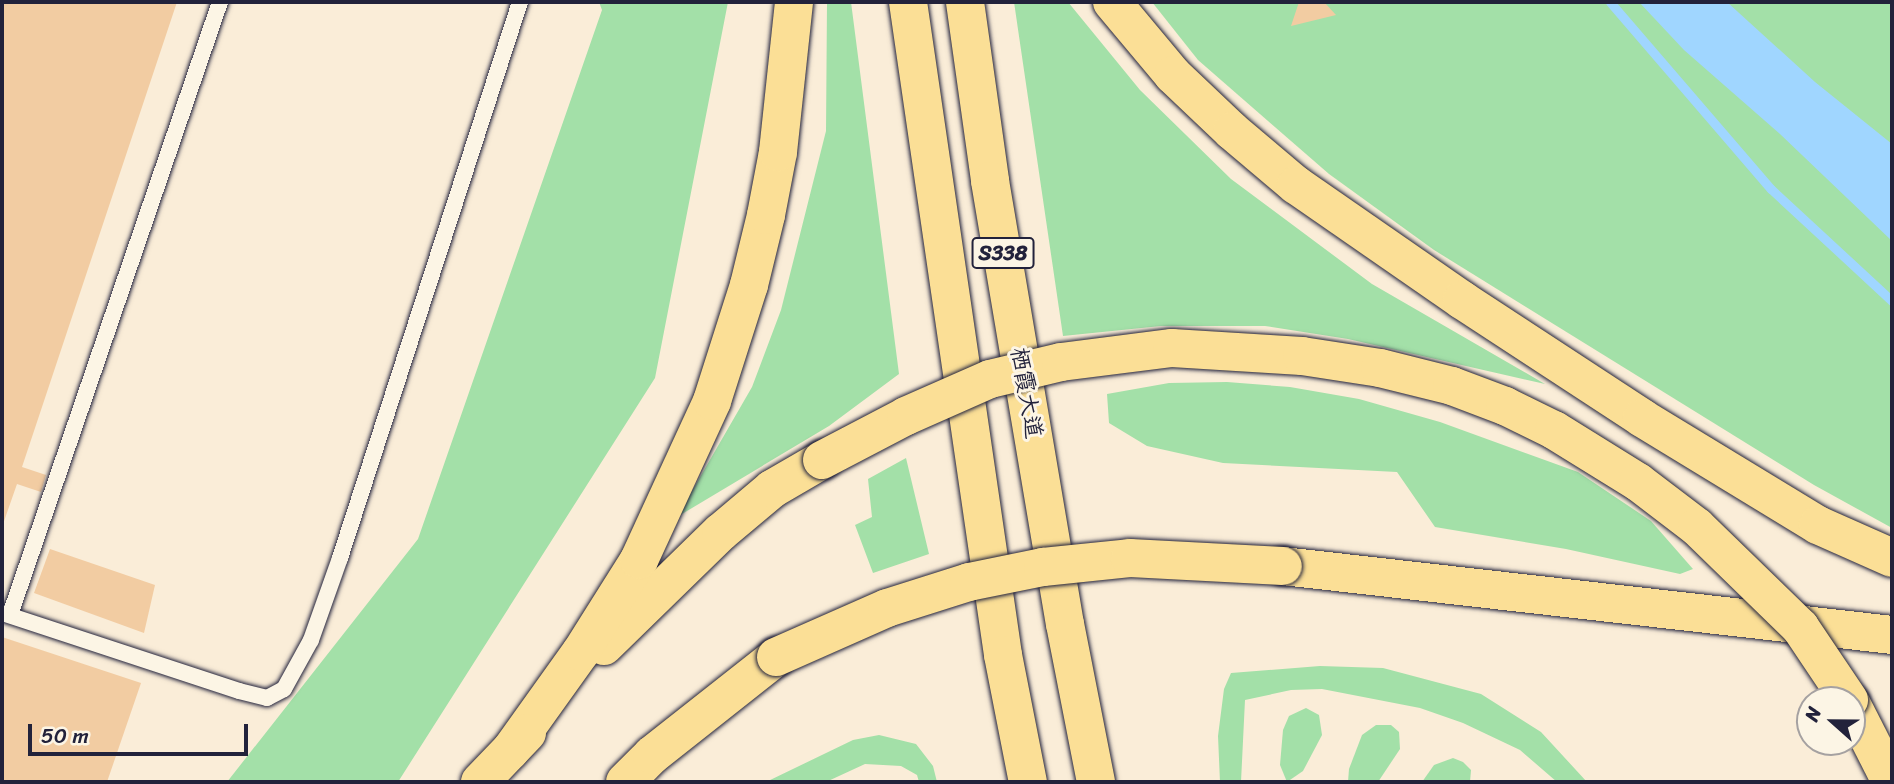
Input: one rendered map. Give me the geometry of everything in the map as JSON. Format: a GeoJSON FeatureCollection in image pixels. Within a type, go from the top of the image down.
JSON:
{"type":"FeatureCollection","features":[{"type":"Feature","properties":{"kind":"highway"},"geometry":{"type":"LineString","coordinates":[[510,751],[581,652],[639,560],[712,401],[748,285],[766,215],[778,152],[794,2]]}},
{"type":"Feature","properties":{"kind":"highway","name":"S338"},"geometry":{"type":"LineString","coordinates":[[908,2],[1003,655]]}},
{"type":"Feature","properties":{"kind":"highway","name":"栖霞大道"},"geometry":{"type":"LineString","coordinates":[[965,2],[990,181],[1096,782]]}},
{"type":"Feature","properties":{"kind":"highway"},"geometry":{"type":"LineString","coordinates":[[1112,2],[1173,75],[1232,131],[1296,185],[1462,300],[1642,418],[1818,525],[1892,558]]}},
{"type":"Feature","properties":{"kind":"highway"},"geometry":{"type":"LineString","coordinates":[[480,782],[624,624],[721,532],[772,489],[906,416],[990,379],[1060,362],[1172,348],[1303,356],[1380,368],[1452,386],[1505,406],[1553,430],[1637,482],[1697,527],[1800,627],[1840,686]]}},
{"type":"Feature","properties":{"kind":"highway"},"geometry":{"type":"LineString","coordinates":[[1045,503],[1115,782]]}},
{"type":"Feature","properties":{"kind":"highway"},"geometry":{"type":"LineString","coordinates":[[625,782],[652,755],[776,657],[887,608],[969,582],[1043,567],[1130,558],[1283,566],[1892,635]]}},
{"type":"Feature","properties":{"kind":"highway"},"geometry":{"type":"LineString","coordinates":[[1003,655],[1014,782]]}},
{"type":"Feature","properties":{"kind":"highway"},"geometry":{"type":"LineString","coordinates":[[1003,655],[1028,782]]}},
{"type":"Feature","properties":{"kind":"highway"},"geometry":{"type":"LineString","coordinates":[[1866,733],[1891,782]]}},
{"type":"Feature","properties":{"kind":"lane"},"geometry":{"type":"LineString","coordinates":[[220,2],[6,614],[267,698],[284,689],[311,640],[520,2]]}},
{"type":"Feature","properties":{"kind":"green space"},"geometry":{"type":"Polygon","coordinates":[[[599,2],[728,2],[655,378],[398,782],[227,782],[418,539],[602,10],[599,2]]]}},
{"type":"Feature","properties":{"kind":"green space"},"geometry":{"type":"Polygon","coordinates":[[[827,2],[851,2],[899,374],[829,426],[677,517],[752,387],[781,310],[826,131],[827,2]]]}},
{"type":"Feature","properties":{"kind":"green space"},"geometry":{"type":"Polygon","coordinates":[[[1014,2],[1068,2],[1140,90],[1231,179],[1372,284],[1545,384],[1348,339],[1265,326],[1161,326],[1063,336],[1014,2]]]}},
{"type":"Feature","properties":{"kind":"green space"},"geometry":{"type":"Polygon","coordinates":[[[1152,2],[1892,2],[1892,528],[1814,485],[1434,250],[1329,174],[1198,60],[1152,2]]]}},
{"type":"Feature","properties":{"kind":"green space"},"geometry":{"type":"Polygon","coordinates":[[[1227,382],[1290,387],[1359,399],[1440,422],[1578,472],[1651,521],[1693,569],[1680,574],[1566,549],[1435,527],[1397,472],[1223,463],[1147,446],[1109,423],[1107,394],[1169,383],[1227,382]]]}},
{"type":"Feature","properties":{"kind":"green space"},"geometry":{"type":"Polygon","coordinates":[[[906,458],[929,554],[873,573],[855,525],[872,517],[868,479],[906,458]]]}},
{"type":"Feature","properties":{"kind":"green space"},"geometry":{"type":"Polygon","coordinates":[[[1320,666],[1383,668],[1481,694],[1541,732],[1587,782],[1557,782],[1520,750],[1463,723],[1420,708],[1322,689],[1291,690],[1245,700],[1241,782],[1220,782],[1218,736],[1224,689],[1231,673],[1320,666]]]}},
{"type":"Feature","properties":{"kind":"green space"},"geometry":{"type":"Polygon","coordinates":[[[1306,708],[1319,715],[1322,735],[1303,771],[1287,782],[1280,765],[1283,730],[1289,716],[1306,708]]]}},
{"type":"Feature","properties":{"kind":"green space"},"geometry":{"type":"Polygon","coordinates":[[[1376,725],[1391,725],[1399,732],[1400,749],[1378,782],[1348,782],[1349,769],[1362,735],[1376,725]]]}},
{"type":"Feature","properties":{"kind":"green space"},"geometry":{"type":"Polygon","coordinates":[[[879,735],[916,744],[933,766],[937,782],[919,782],[917,775],[901,766],[865,764],[826,782],[766,782],[853,740],[879,735]]]}},
{"type":"Feature","properties":{"kind":"green space"},"geometry":{"type":"Polygon","coordinates":[[[1453,758],[1463,762],[1471,770],[1470,782],[1422,782],[1434,765],[1453,758]]]}},
{"type":"Feature","properties":{"kind":"water"},"geometry":{"type":"Polygon","coordinates":[[[1639,2],[1727,2],[1815,82],[1892,144],[1892,241],[1780,134],[1684,50],[1639,2]]]}},
{"type":"Feature","properties":{"kind":"building"},"geometry":{"type":"Polygon","coordinates":[[[2,2],[177,2],[22,467],[46,475],[41,492],[17,484],[2,527],[2,2]]]}},
{"type":"Feature","properties":{"kind":"building"},"geometry":{"type":"Polygon","coordinates":[[[1299,2],[1324,2],[1336,15],[1291,26],[1299,2]]]}},
{"type":"Feature","properties":{"kind":"building"},"geometry":{"type":"Polygon","coordinates":[[[50,549],[155,585],[144,633],[34,593],[50,549]]]}},
{"type":"Feature","properties":{"kind":"building"},"geometry":{"type":"Polygon","coordinates":[[[2,637],[141,683],[107,782],[2,782],[2,637]]]}},
{"type":"Feature","properties":{"kind":"waterway"},"geometry":{"type":"LineString","coordinates":[[1610,2],[1771,189],[1892,301]]}}]}
